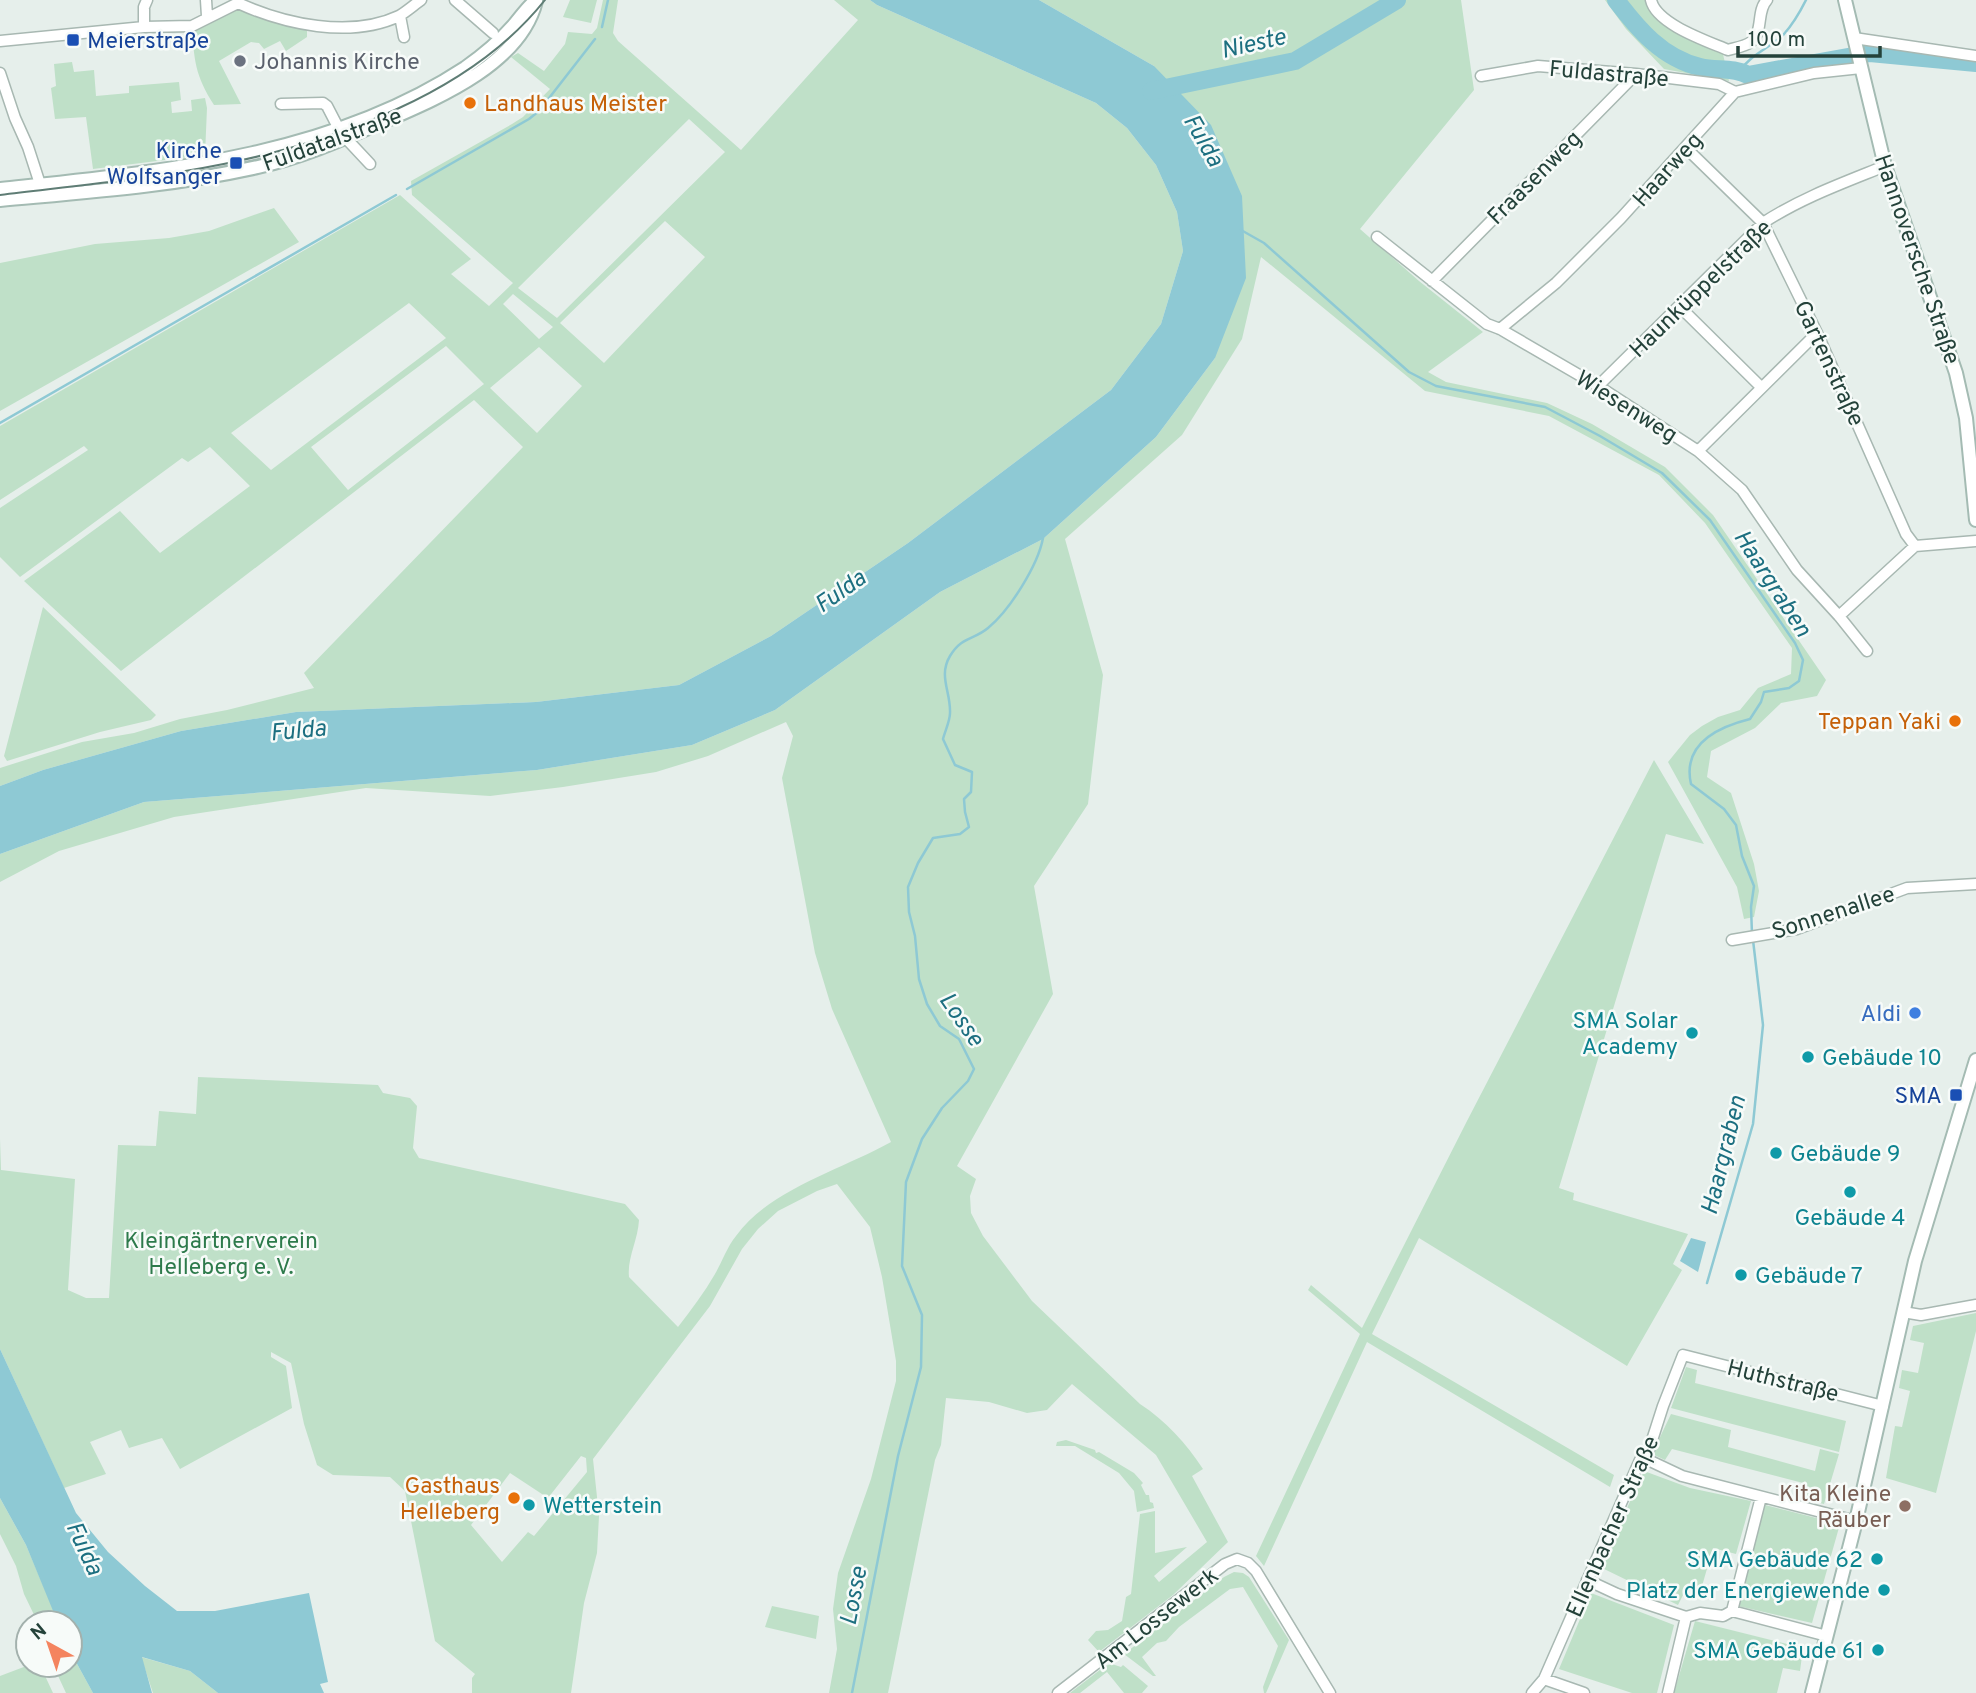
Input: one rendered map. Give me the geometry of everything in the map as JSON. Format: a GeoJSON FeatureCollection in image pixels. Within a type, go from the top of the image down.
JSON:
{"type":"FeatureCollection","features":[{"type":"Feature","properties":{"kind":"main road","name":"Hannoversche Straße"},"geometry":{"type":"LineString","coordinates":[[1845,0],[1885,166],[1956,373],[1966,418],[1976,520]]}},
{"type":"Feature","properties":{"kind":"main road","name":"Fuldatalstraße"},"geometry":{"type":"LineString","coordinates":[[0,200],[212,176],[261,166],[341,133],[425,104],[453,90],[480,71],[526,27],[536,1]]}},
{"type":"Feature","properties":{"kind":"main road","name":"Fuldatalstraße"},"geometry":{"type":"LineString","coordinates":[[0,189],[125,176],[263,151],[341,133]]}},
{"type":"Feature","properties":{"kind":"main road"},"geometry":{"type":"LineString","coordinates":[[1812,1693],[1856,1521],[1920,1241],[1976,1060]]}},
{"type":"Feature","properties":{"kind":"main road"},"geometry":{"type":"LineString","coordinates":[[1816,1676],[1821,1693]]}},
{"type":"Feature","properties":{"kind":"street"},"geometry":{"type":"LineString","coordinates":[[145,27],[144,7],[147,0]]}},
{"type":"Feature","properties":{"kind":"street"},"geometry":{"type":"LineString","coordinates":[[206,0],[207,16]]}},
{"type":"Feature","properties":{"kind":"street"},"geometry":{"type":"LineString","coordinates":[[0,41],[145,27],[192,26],[239,1],[303,25],[326,29],[369,24],[400,16],[421,0]]}},
{"type":"Feature","properties":{"kind":"street"},"geometry":{"type":"LineString","coordinates":[[455,0],[493,33]]}},
{"type":"Feature","properties":{"kind":"street"},"geometry":{"type":"LineString","coordinates":[[1651,0],[1658,12],[1678,28],[1728,50],[1750,43],[1760,27],[1763,5],[1767,0]]}},
{"type":"Feature","properties":{"kind":"street"},"geometry":{"type":"LineString","coordinates":[[400,16],[404,37]]}},
{"type":"Feature","properties":{"kind":"street"},"geometry":{"type":"LineString","coordinates":[[1854,41],[1976,56]]}},
{"type":"Feature","properties":{"kind":"street"},"geometry":{"type":"LineString","coordinates":[[1735,92],[1861,65]]}},
{"type":"Feature","properties":{"kind":"street","name":"Fuldastraße"},"geometry":{"type":"LineString","coordinates":[[1481,76],[1538,66],[1719,84],[1735,92]]}},
{"type":"Feature","properties":{"kind":"street"},"geometry":{"type":"LineString","coordinates":[[0,73],[40,184]]}},
{"type":"Feature","properties":{"kind":"street","name":"Fraasenweg"},"geometry":{"type":"LineString","coordinates":[[1432,281],[1636,74]]}},
{"type":"Feature","properties":{"kind":"street","name":"Haarweg"},"geometry":{"type":"LineString","coordinates":[[1500,329],[1556,283],[1621,218],[1735,92]]}},
{"type":"Feature","properties":{"kind":"street"},"geometry":{"type":"LineString","coordinates":[[281,104],[323,103],[341,133],[370,164]]}},
{"type":"Feature","properties":{"kind":"street","name":"Gartenstraße"},"geometry":{"type":"LineString","coordinates":[[1686,148],[1763,223],[1817,333],[1906,534],[1915,546]]}},
{"type":"Feature","properties":{"kind":"street","name":"Haunküppelstraße"},"geometry":{"type":"LineString","coordinates":[[1598,386],[1763,223],[1819,192],[1885,166]]}},
{"type":"Feature","properties":{"kind":"street","name":"Wiesenweg"},"geometry":{"type":"LineString","coordinates":[[1377,237],[1487,324],[1598,386],[1698,451],[1742,490],[1797,570],[1867,651]]}},
{"type":"Feature","properties":{"kind":"street"},"geometry":{"type":"LineString","coordinates":[[1679,306],[1761,387]]}},
{"type":"Feature","properties":{"kind":"street"},"geometry":{"type":"LineString","coordinates":[[1698,451],[1817,333]]}},
{"type":"Feature","properties":{"kind":"street"},"geometry":{"type":"LineString","coordinates":[[1839,616],[1915,546],[1976,541]]}},
{"type":"Feature","properties":{"kind":"street","name":"Sonnenallee"},"geometry":{"type":"LineString","coordinates":[[1738,939],[1797,929],[1907,888],[1976,884]]}},
{"type":"Feature","properties":{"kind":"street"},"geometry":{"type":"LineString","coordinates":[[1903,1312],[1921,1315],[1976,1305]]}},
{"type":"Feature","properties":{"kind":"street","name":"Huthstraße"},"geometry":{"type":"LineString","coordinates":[[1684,1355],[1883,1406]]}},
{"type":"Feature","properties":{"kind":"street","name":"Ellenbacher Straße"},"geometry":{"type":"LineString","coordinates":[[1532,1693],[1544,1678],[1640,1461],[1646,1459],[1663,1405],[1684,1355]]}},
{"type":"Feature","properties":{"kind":"street"},"geometry":{"type":"LineString","coordinates":[[1646,1459],[1682,1476],[1856,1521]]}},
{"type":"Feature","properties":{"kind":"street"},"geometry":{"type":"LineString","coordinates":[[1587,1580],[1617,1594],[1686,1617],[1700,1613],[1723,1616],[1731,1611],[1761,1497]]}},
{"type":"Feature","properties":{"kind":"street","name":"Am Lossewerk"},"geometry":{"type":"LineString","coordinates":[[1058,1693],[1226,1564],[1237,1559],[1248,1563],[1256,1572],[1330,1693]]}},
{"type":"Feature","properties":{"kind":"street"},"geometry":{"type":"LineString","coordinates":[[1731,1611],[1826,1636]]}},
{"type":"Feature","properties":{"kind":"street"},"geometry":{"type":"LineString","coordinates":[[1668,1693],[1686,1617]]}},
{"type":"Feature","properties":{"kind":"street"},"geometry":{"type":"LineString","coordinates":[[1544,1678],[1584,1693]]}},
{"type":"Feature","properties":{"kind":"green space"},"geometry":{"type":"Polygon","coordinates":[[[570,0],[597,0],[591,23],[563,17],[570,0]]]}},
{"type":"Feature","properties":{"kind":"green space"},"geometry":{"type":"Polygon","coordinates":[[[603,0],[618,0],[613,33],[618,41],[741,150],[858,20],[834,0],[870,0],[1096,103],[1127,128],[1156,165],[1177,212],[1183,251],[1161,324],[1111,390],[908,543],[771,636],[679,685],[536,702],[296,712],[181,731],[43,770],[0,786],[0,768],[82,742],[134,733],[180,719],[314,688],[304,673],[523,447],[474,400],[121,671],[24,581],[120,511],[160,553],[250,486],[210,447],[188,462],[182,458],[20,577],[0,557],[0,508],[88,450],[84,446],[0,500],[0,426],[400,195],[471,259],[451,274],[489,306],[513,283],[412,195],[411,181],[523,117],[550,89],[511,57],[518,53],[544,71],[565,44],[568,32],[592,34],[597,28],[603,0]],[[689,119],[518,288],[557,318],[725,152],[689,119]],[[665,221],[560,323],[604,363],[705,257],[665,221]],[[513,294],[503,304],[539,339],[553,327],[513,294]],[[409,303],[231,433],[271,470],[446,338],[409,303]],[[446,346],[311,447],[348,490],[484,384],[446,346]],[[539,347],[490,388],[537,433],[582,386],[539,347]]]}},
{"type":"Feature","properties":{"kind":"green space","name":"Kleingärtnerverein Helleberg e. V."},"geometry":{"type":"Polygon","coordinates":[[[1039,0],[1461,0],[1474,90],[1360,229],[1483,332],[1428,372],[1446,382],[1547,403],[1592,424],[1665,467],[1713,515],[1826,680],[1817,696],[1781,703],[1755,728],[1711,751],[1707,777],[1731,793],[1754,864],[1759,891],[1754,917],[1744,919],[1737,887],[1668,762],[1690,735],[1702,726],[1740,710],[1758,688],[1791,674],[1792,648],[1705,523],[1659,475],[1549,416],[1425,391],[1261,257],[1242,339],[1182,435],[1065,539],[1103,675],[1088,804],[1034,886],[1053,994],[957,1166],[976,1179],[970,1196],[971,1213],[983,1236],[1032,1301],[1140,1404],[1167,1425],[1196,1459],[1203,1469],[1192,1476],[1228,1542],[1173,1595],[1099,1652],[1088,1640],[1096,1631],[1108,1630],[1122,1621],[1126,1597],[1131,1594],[1140,1514],[1155,1511],[1155,1553],[1187,1547],[1154,1576],[1159,1582],[1207,1542],[1156,1455],[1072,1384],[1047,1410],[1027,1413],[989,1402],[946,1398],[941,1445],[935,1460],[888,1693],[829,1693],[837,1649],[833,1609],[838,1573],[871,1479],[896,1381],[896,1361],[882,1277],[870,1227],[837,1184],[778,1211],[758,1229],[742,1249],[710,1306],[593,1459],[599,1516],[597,1553],[584,1603],[571,1693],[472,1693],[472,1678],[475,1674],[435,1641],[405,1491],[390,1477],[333,1475],[317,1465],[304,1424],[291,1363],[271,1352],[271,1357],[286,1366],[292,1408],[180,1469],[162,1438],[129,1448],[121,1430],[90,1442],[106,1474],[64,1488],[0,1349],[0,1139],[1,1170],[75,1179],[68,1290],[86,1298],[109,1298],[118,1145],[156,1146],[159,1111],[196,1114],[198,1077],[378,1085],[383,1093],[410,1098],[417,1106],[413,1148],[419,1158],[625,1204],[639,1220],[629,1277],[678,1327],[711,1281],[733,1240],[750,1220],[787,1193],[891,1142],[832,1009],[815,953],[782,778],[793,736],[786,722],[708,756],[656,772],[563,787],[490,796],[366,788],[174,817],[59,851],[0,882],[0,854],[144,802],[537,770],[692,745],[775,710],[940,592],[1043,539],[1156,437],[1215,358],[1154,66],[1039,0]],[[581,1456],[548,1498],[510,1473],[471,1525],[502,1562],[528,1532],[534,1536],[587,1472],[586,1458],[581,1456]]]}},
{"type":"Feature","properties":{"kind":"green space"},"geometry":{"type":"Polygon","coordinates":[[[1605,0],[1647,0],[1650,9],[1667,25],[1723,54],[1729,81],[1664,69],[1626,29],[1605,0]]]}},
{"type":"Feature","properties":{"kind":"green space"},"geometry":{"type":"Polygon","coordinates":[[[238,3],[307,26],[307,37],[286,51],[280,41],[264,49],[259,43],[251,42],[219,61],[241,104],[214,105],[197,67],[192,26],[238,3]]]}},
{"type":"Feature","properties":{"kind":"green space"},"geometry":{"type":"Polygon","coordinates":[[[72,62],[74,72],[94,70],[96,96],[129,93],[129,86],[179,82],[181,100],[171,102],[172,113],[192,111],[191,100],[205,98],[205,155],[93,169],[86,117],[55,119],[51,88],[56,86],[54,64],[72,62]]]}},
{"type":"Feature","properties":{"kind":"green space"},"geometry":{"type":"Polygon","coordinates":[[[274,208],[299,242],[0,411],[0,263],[95,244],[169,238],[209,231],[274,208]]]}},
{"type":"Feature","properties":{"kind":"green space"},"geometry":{"type":"Polygon","coordinates":[[[43,607],[156,715],[151,720],[100,732],[7,761],[4,756],[43,607]]]}},
{"type":"Feature","properties":{"kind":"green space"},"geometry":{"type":"Polygon","coordinates":[[[1654,760],[1704,844],[1666,834],[1559,1188],[1574,1193],[1573,1200],[1688,1234],[1673,1264],[1682,1270],[1627,1366],[1419,1238],[1372,1334],[1614,1475],[1610,1487],[1367,1342],[1264,1566],[1256,1556],[1360,1334],[1308,1290],[1311,1285],[1362,1328],[1654,760]]]}},
{"type":"Feature","properties":{"kind":"green space"},"geometry":{"type":"Polygon","coordinates":[[[1976,1313],[1976,1331],[1936,1493],[1886,1478],[1895,1426],[1902,1427],[1910,1391],[1899,1388],[1902,1370],[1918,1373],[1924,1343],[1910,1340],[1913,1326],[1976,1313]]]}},
{"type":"Feature","properties":{"kind":"green space"},"geometry":{"type":"Polygon","coordinates":[[[1686,1367],[1697,1370],[1695,1383],[1846,1421],[1839,1452],[1671,1408],[1686,1367]]]}},
{"type":"Feature","properties":{"kind":"green space"},"geometry":{"type":"Polygon","coordinates":[[[1671,1414],[1731,1430],[1728,1447],[1815,1471],[1820,1449],[1839,1454],[1824,1504],[1803,1499],[1807,1484],[1672,1449],[1665,1460],[1652,1454],[1671,1414]]]}},
{"type":"Feature","properties":{"kind":"green space"},"geometry":{"type":"Polygon","coordinates":[[[1066,1440],[1095,1450],[1134,1473],[1143,1483],[1141,1485],[1154,1508],[1137,1512],[1134,1491],[1119,1473],[1075,1446],[1056,1446],[1057,1442],[1066,1440]]]}},
{"type":"Feature","properties":{"kind":"green space"},"geometry":{"type":"Polygon","coordinates":[[[1644,1471],[1690,1488],[1751,1501],[1736,1554],[1713,1548],[1700,1593],[1686,1589],[1678,1605],[1600,1567],[1644,1471]]]}},
{"type":"Feature","properties":{"kind":"green space"},"geometry":{"type":"Polygon","coordinates":[[[0,1498],[26,1545],[53,1609],[31,1609],[16,1566],[0,1534],[0,1498]]]}},
{"type":"Feature","properties":{"kind":"green space"},"geometry":{"type":"Polygon","coordinates":[[[1765,1505],[1840,1524],[1812,1623],[1738,1606],[1765,1505]]]}},
{"type":"Feature","properties":{"kind":"green space"},"geometry":{"type":"Polygon","coordinates":[[[1234,1572],[1249,1577],[1289,1640],[1266,1693],[1263,1687],[1278,1646],[1243,1587],[1230,1589],[1142,1657],[1156,1676],[1124,1654],[1224,1577],[1234,1572]]]}},
{"type":"Feature","properties":{"kind":"green space"},"geometry":{"type":"Polygon","coordinates":[[[1591,1593],[1674,1625],[1657,1693],[1632,1693],[1559,1669],[1591,1593]]]}},
{"type":"Feature","properties":{"kind":"green space"},"geometry":{"type":"Polygon","coordinates":[[[772,1606],[819,1616],[816,1639],[765,1627],[772,1606]]]}},
{"type":"Feature","properties":{"kind":"green space"},"geometry":{"type":"Polygon","coordinates":[[[1695,1621],[1803,1648],[1800,1671],[1783,1668],[1777,1693],[1674,1693],[1695,1621]]]}},
{"type":"Feature","properties":{"kind":"green space"},"geometry":{"type":"Polygon","coordinates":[[[141,1657],[190,1671],[218,1693],[153,1693],[141,1657]]]}},
{"type":"Feature","properties":{"kind":"green space"},"geometry":{"type":"Polygon","coordinates":[[[1112,1664],[1121,1667],[1123,1665],[1148,1686],[1142,1693],[1124,1693],[1107,1672],[1080,1693],[1070,1693],[1105,1666],[1112,1664]]]}},
{"type":"Feature","properties":{"kind":"green space"},"geometry":{"type":"Polygon","coordinates":[[[14,1671],[14,1679],[46,1679],[53,1693],[0,1693],[0,1676],[14,1671]]]}},
{"type":"Feature","properties":{"kind":"green space"},"geometry":{"type":"Polygon","coordinates":[[[84,1677],[93,1693],[66,1693],[60,1679],[84,1679],[84,1677]]]}},
{"type":"Feature","properties":{"kind":"water","name":"Fulda"},"geometry":{"type":"Polygon","coordinates":[[[870,0],[1039,0],[1154,66],[1211,125],[1242,196],[1246,278],[1215,358],[1156,437],[1043,539],[940,592],[775,710],[692,745],[537,770],[144,802],[0,854],[0,786],[43,770],[181,731],[296,712],[536,702],[679,685],[771,636],[908,543],[1111,390],[1161,324],[1183,251],[1177,212],[1156,165],[1127,128],[1096,103],[870,0]]]}},
{"type":"Feature","properties":{"kind":"water"},"geometry":{"type":"Polygon","coordinates":[[[1691,1238],[1706,1242],[1698,1272],[1680,1261],[1691,1238]]]}},
{"type":"Feature","properties":{"kind":"water","name":"Fulda"},"geometry":{"type":"Polygon","coordinates":[[[0,1349],[76,1513],[108,1552],[177,1611],[215,1611],[309,1593],[328,1682],[320,1684],[324,1693],[218,1693],[190,1671],[142,1657],[152,1693],[93,1693],[84,1677],[84,1609],[52,1609],[26,1545],[0,1498],[0,1349]]]}},
{"type":"Feature","properties":{"kind":"waterway"},"geometry":{"type":"LineString","coordinates":[[602,27],[608,0]]}},
{"type":"Feature","properties":{"kind":"waterway","name":"Nieste"},"geometry":{"type":"LineString","coordinates":[[1151,91],[1295,61],[1397,0]]}},
{"type":"Feature","properties":{"kind":"waterway","name":"Nieste"},"geometry":{"type":"LineString","coordinates":[[1616,0],[1652,41],[1674,57],[1706,68],[1748,75],[1870,53],[1976,63]]}},
{"type":"Feature","properties":{"kind":"waterway","name":"Nieste"},"geometry":{"type":"LineString","coordinates":[[1740,71],[1784,34],[1806,0]]}},
{"type":"Feature","properties":{"kind":"waterway"},"geometry":{"type":"LineString","coordinates":[[407,189],[529,119],[539,111],[595,39]]}},
{"type":"Feature","properties":{"kind":"waterway"},"geometry":{"type":"LineString","coordinates":[[0,423],[396,195]]}},
{"type":"Feature","properties":{"kind":"waterway","name":"Haargraben"},"geometry":{"type":"LineString","coordinates":[[1241,230],[1264,243],[1409,372],[1436,386],[1545,407],[1662,473],[1710,520],[1795,643],[1803,660],[1799,681],[1789,688],[1764,692],[1750,719],[1715,733],[1697,748],[1692,758],[1691,784],[1724,809],[1736,825],[1742,856],[1754,886],[1751,907],[1752,934]]}},
{"type":"Feature","properties":{"kind":"waterway","name":"Losse"},"geometry":{"type":"LineString","coordinates":[[852,1693],[898,1456],[921,1367],[922,1315],[902,1266],[906,1182],[922,1139],[942,1108],[968,1081],[974,1069],[959,1039],[940,1026],[927,1004],[919,979],[908,887],[933,838],[960,834],[969,827],[964,799],[971,792],[972,772],[955,765],[943,739],[950,713],[945,677],[947,663],[959,645],[988,628],[1014,599],[1029,574],[1043,538]]}},
{"type":"Feature","properties":{"kind":"waterway","name":"Haargraben"},"geometry":{"type":"LineString","coordinates":[[1707,1283],[1753,1124],[1763,1025],[1753,940]]}},
{"type":"Feature","properties":{"kind":"tram line"},"geometry":{"type":"LineString","coordinates":[[0,195],[202,168],[300,145],[348,129],[418,99],[459,76],[513,34],[545,0]]}},
{"type":"Feature","properties":{"kind":"place","name":"Meierstraße"},"geometry":{"type":"Point","coordinates":[73,40]}},
{"type":"Feature","properties":{"kind":"place","name":"Johannis Kirche"},"geometry":{"type":"Point","coordinates":[240,61]}},
{"type":"Feature","properties":{"kind":"place","name":"Landhaus Meister"},"geometry":{"type":"Point","coordinates":[470,103]}},
{"type":"Feature","properties":{"kind":"place","name":"Kirche Wolfsanger"},"geometry":{"type":"Point","coordinates":[236,163]}},
{"type":"Feature","properties":{"kind":"place","name":"Teppan Yaki"},"geometry":{"type":"Point","coordinates":[1955,721]}},
{"type":"Feature","properties":{"kind":"place","name":"Aldi"},"geometry":{"type":"Point","coordinates":[1915,1013]}},
{"type":"Feature","properties":{"kind":"place","name":"SMA Solar Academy"},"geometry":{"type":"Point","coordinates":[1692,1033]}},
{"type":"Feature","properties":{"kind":"place","name":"Gebäude 10"},"geometry":{"type":"Point","coordinates":[1808,1057]}},
{"type":"Feature","properties":{"kind":"place","name":"SMA"},"geometry":{"type":"Point","coordinates":[1956,1095]}},
{"type":"Feature","properties":{"kind":"place","name":"Gebäude 9"},"geometry":{"type":"Point","coordinates":[1776,1153]}},
{"type":"Feature","properties":{"kind":"place","name":"Gebäude 4"},"geometry":{"type":"Point","coordinates":[1850,1192]}},
{"type":"Feature","properties":{"kind":"place","name":"Gebäude 7"},"geometry":{"type":"Point","coordinates":[1741,1275]}},
{"type":"Feature","properties":{"kind":"place","name":"Gasthaus Helleberg"},"geometry":{"type":"Point","coordinates":[514,1498]}},
{"type":"Feature","properties":{"kind":"place","name":"Wetterstein"},"geometry":{"type":"Point","coordinates":[529,1505]}},
{"type":"Feature","properties":{"kind":"place","name":"Kita Kleine Räuber"},"geometry":{"type":"Point","coordinates":[1905,1506]}},
{"type":"Feature","properties":{"kind":"place","name":"SMA Gebäude 62"},"geometry":{"type":"Point","coordinates":[1877,1559]}},
{"type":"Feature","properties":{"kind":"place","name":"Platz der Energiewende"},"geometry":{"type":"Point","coordinates":[1884,1590]}},
{"type":"Feature","properties":{"kind":"place","name":"SMA Gebäude 61"},"geometry":{"type":"Point","coordinates":[1878,1650]}}]}
